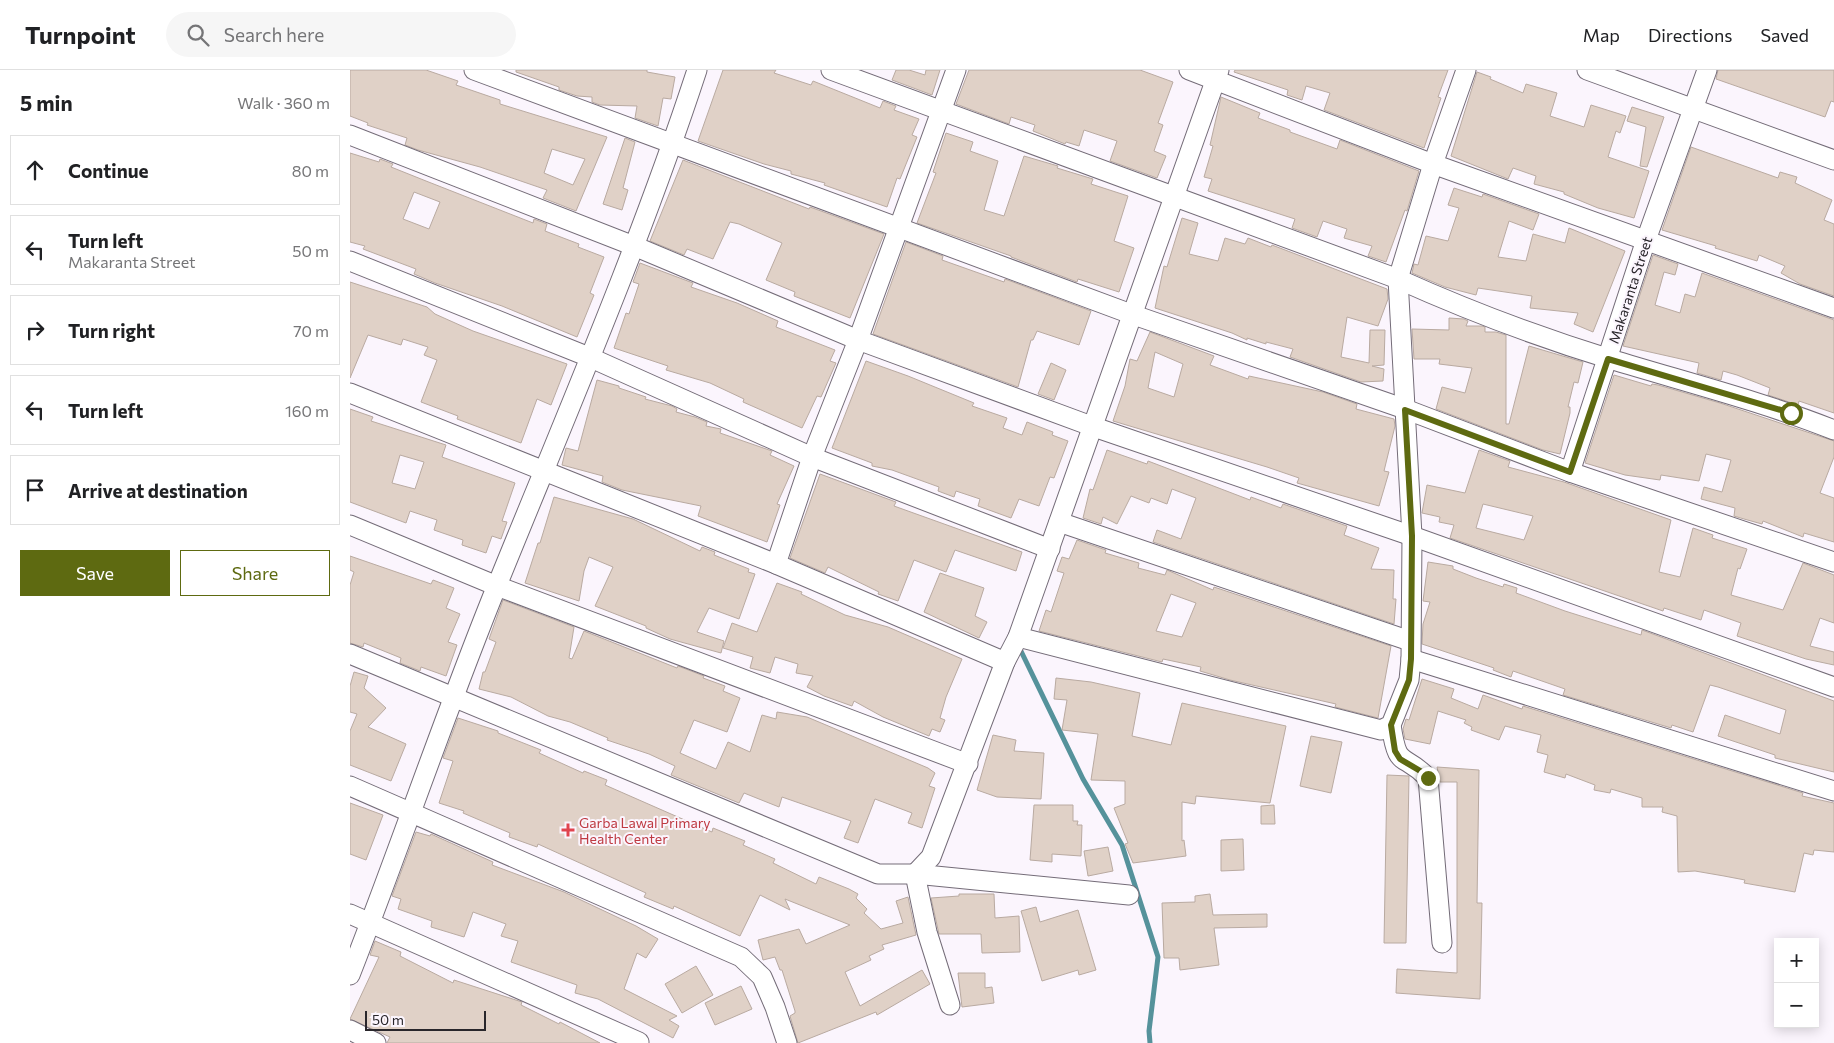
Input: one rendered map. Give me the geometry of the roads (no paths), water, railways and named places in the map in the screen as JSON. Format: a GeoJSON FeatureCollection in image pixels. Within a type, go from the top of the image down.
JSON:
{"type":"FeatureCollection","features":[{"type":"Feature","properties":{"kind":"street"},"geometry":{"type":"LineString","coordinates":[[474,70],[1131,314],[1405,410],[1570,472],[1834,562]]}},
{"type":"Feature","properties":{"kind":"street"},"geometry":{"type":"LineString","coordinates":[[350,975],[497,586],[634,246],[673,143],[697,70]]}},
{"type":"Feature","properties":{"kind":"street"},"geometry":{"type":"LineString","coordinates":[[830,70],[1398,279],[1454,304],[1608,359],[1791,413],[1834,430]]}},
{"type":"Feature","properties":{"kind":"street"},"geometry":{"type":"LineString","coordinates":[[776,564],[812,457],[858,340],[956,70]]}},
{"type":"Feature","properties":{"kind":"street"},"geometry":{"type":"LineString","coordinates":[[1189,70],[1217,75],[1434,164],[1834,308]]}},
{"type":"Feature","properties":{"kind":"street"},"geometry":{"type":"LineString","coordinates":[[1442,943],[1428,778],[1422,772],[1400,759],[1395,751],[1391,725],[1409,680],[1412,536],[1398,279],[1466,70]]}},
{"type":"Feature","properties":{"kind":"street"},"geometry":{"type":"LineString","coordinates":[[1587,70],[1834,160]]}},
{"type":"Feature","properties":{"kind":"street","name":"Makaranta Street"},"geometry":{"type":"LineString","coordinates":[[1570,472],[1646,240],[1707,70]]}},
{"type":"Feature","properties":{"kind":"street"},"geometry":{"type":"LineString","coordinates":[[916,874],[931,858],[1005,662],[1018,637],[1217,75]]}},
{"type":"Feature","properties":{"kind":"street"},"geometry":{"type":"LineString","coordinates":[[350,135],[634,246],[858,340],[1094,426],[1412,536],[1834,687]]}},
{"type":"Feature","properties":{"kind":"street"},"geometry":{"type":"LineString","coordinates":[[350,261],[590,357],[812,457],[1050,549]]}},
{"type":"Feature","properties":{"kind":"street"},"geometry":{"type":"LineString","coordinates":[[350,394],[776,564],[1005,662]]}},
{"type":"Feature","properties":{"kind":"street"},"geometry":{"type":"LineString","coordinates":[[1059,522],[1410,650],[1834,791]]}},
{"type":"Feature","properties":{"kind":"street"},"geometry":{"type":"LineString","coordinates":[[350,524],[497,586],[968,764]]}},
{"type":"Feature","properties":{"kind":"street"},"geometry":{"type":"LineString","coordinates":[[1018,637],[1381,730],[1391,725]]}},
{"type":"Feature","properties":{"kind":"street"},"geometry":{"type":"LineString","coordinates":[[350,654],[878,874],[916,874],[1129,895]]}},
{"type":"Feature","properties":{"kind":"street"},"geometry":{"type":"LineString","coordinates":[[350,786],[741,957],[762,977],[775,1007],[787,1043]]}},
{"type":"Feature","properties":{"kind":"street"},"geometry":{"type":"LineString","coordinates":[[916,874],[927,932],[950,1005]]}},
{"type":"Feature","properties":{"kind":"street"},"geometry":{"type":"LineString","coordinates":[[350,914],[371,921],[639,1042]]}},
{"type":"Feature","properties":{"kind":"street"},"geometry":{"type":"LineString","coordinates":[[350,1030],[376,1043]]}},
{"type":"Feature","properties":{"kind":"waterway"},"geometry":{"type":"LineString","coordinates":[[1019,647],[1083,779],[1122,845],[1158,957],[1149,1031],[1150,1043]]}},
{"type":"Feature","properties":{"kind":"place","name":"Garba Lawal Primary Health Center"},"geometry":{"type":"Point","coordinates":[568,830]}}]}
